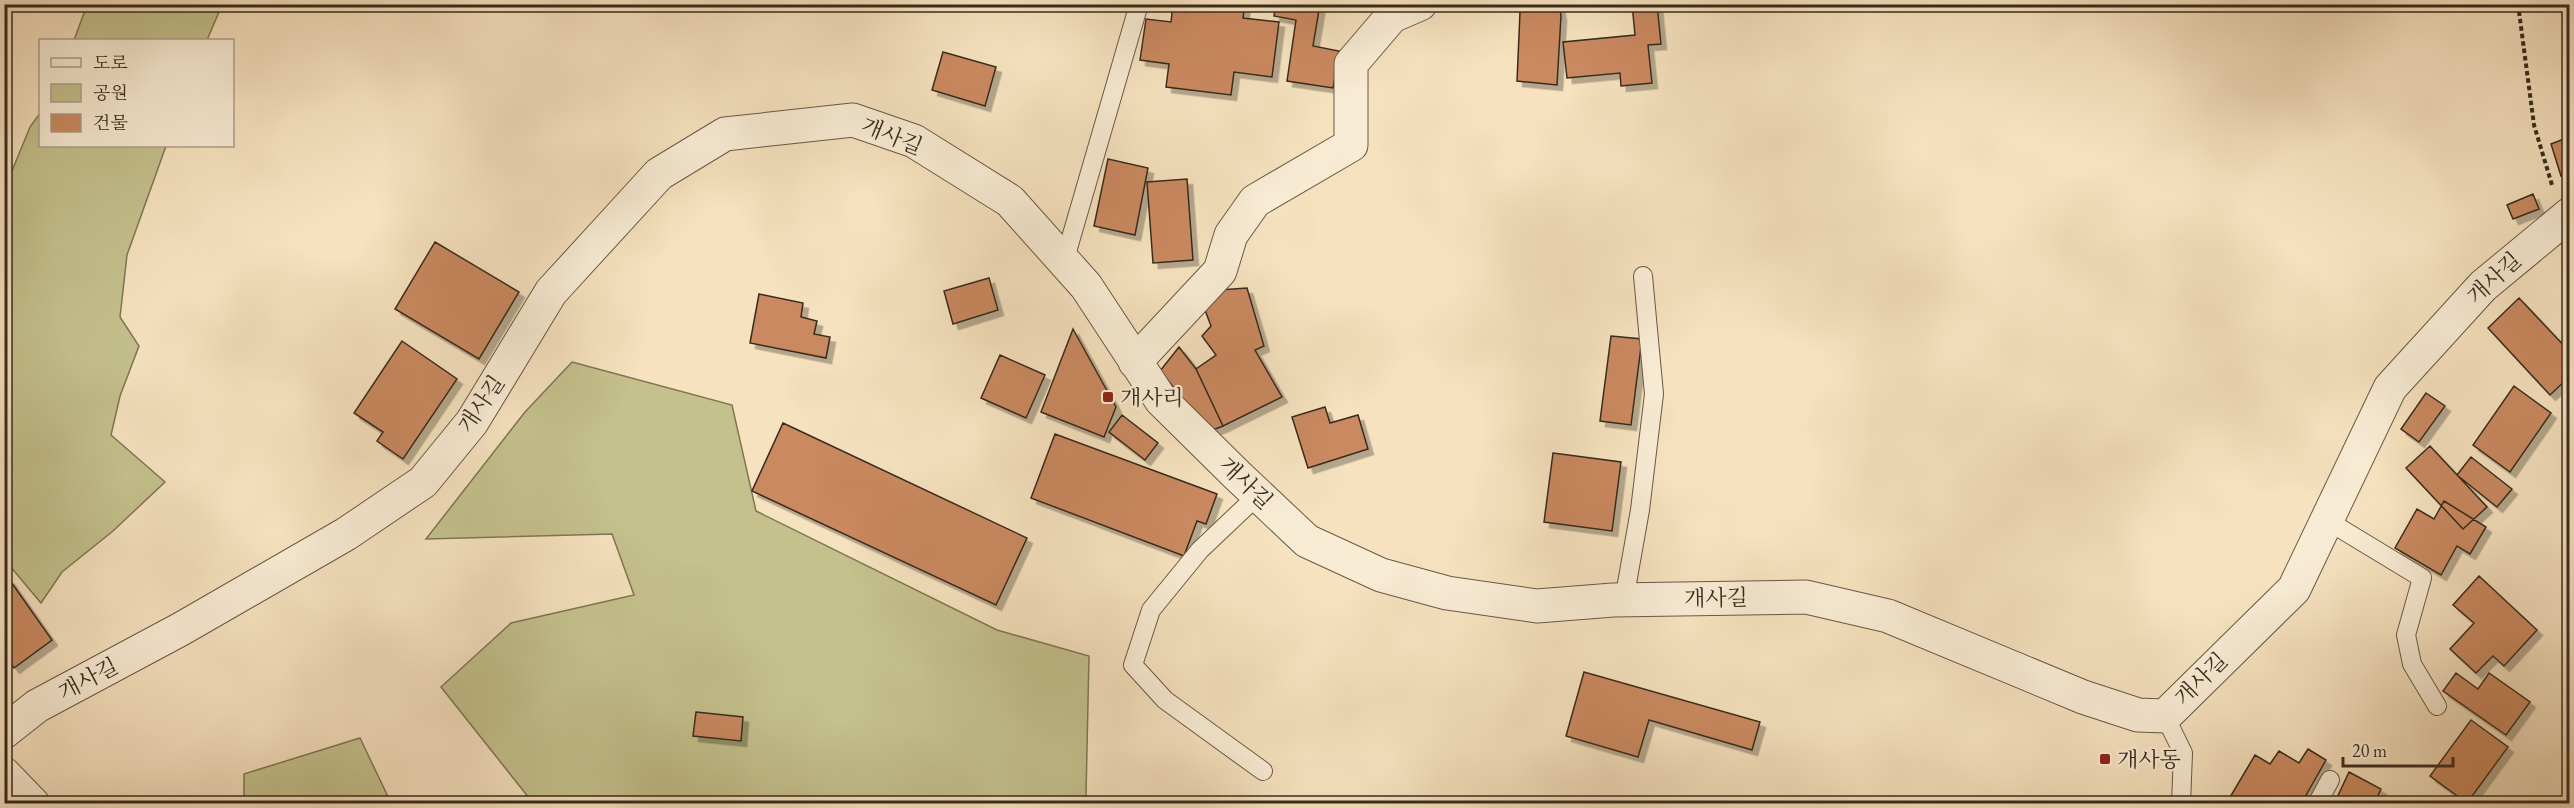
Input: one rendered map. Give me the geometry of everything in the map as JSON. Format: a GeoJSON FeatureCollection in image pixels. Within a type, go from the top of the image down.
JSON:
{"type":"FeatureCollection","features":[{"type":"Feature","properties":{"kind":"street"},"geometry":{"type":"LineString","coordinates":[[1135,362],[1220,271],[1231,235],[1255,201],[1351,145],[1351,64],[1392,16],[1420,4]]}},
{"type":"Feature","properties":{"kind":"street","name":"개사길"},"geometry":{"type":"LineString","coordinates":[[4,732],[37,706],[181,629],[346,534],[423,482],[472,422],[551,292],[659,174],[725,134],[853,120],[914,141],[1010,201],[1086,286],[1161,400],[1307,541],[1381,575],[1446,593],[1537,606],[1624,600],[1806,597],[1888,616],[2083,697],[2138,715],[2165,716],[2294,589],[2390,388],[2482,286],[2566,216]]}},
{"type":"Feature","properties":{"kind":"street"},"geometry":{"type":"LineString","coordinates":[[4,774],[33,804]]}},
{"type":"Feature","properties":{"kind":"lane"},"geometry":{"type":"LineString","coordinates":[[1064,262],[1139,4]]}},
{"type":"Feature","properties":{"kind":"lane"},"geometry":{"type":"LineString","coordinates":[[1624,600],[1640,510],[1654,394],[1643,276]]}},
{"type":"Feature","properties":{"kind":"lane"},"geometry":{"type":"LineString","coordinates":[[1258,495],[1200,550],[1151,610],[1133,665],[1165,700],[1263,771]]}},
{"type":"Feature","properties":{"kind":"lane"},"geometry":{"type":"LineString","coordinates":[[2328,521],[2422,578],[2406,635],[2412,664],[2437,706]]}},
{"type":"Feature","properties":{"kind":"lane"},"geometry":{"type":"LineString","coordinates":[[2165,716],[2183,753],[2181,804]]}},
{"type":"Feature","properties":{"kind":"lane"},"geometry":{"type":"LineString","coordinates":[[2317,804],[2330,780]]}},
{"type":"Feature","properties":{"kind":"path"},"geometry":{"type":"LineString","coordinates":[[2518,4],[2534,125],[2566,216]]}},
{"type":"Feature","properties":{"kind":"green space"},"geometry":{"type":"Polygon","coordinates":[[[87,4],[222,5],[207,39],[74,39],[87,4]]]}},
{"type":"Feature","properties":{"kind":"green space"},"geometry":{"type":"Polygon","coordinates":[[[39,114],[39,147],[166,147],[127,255],[120,317],[139,346],[120,396],[111,435],[165,482],[113,531],[62,572],[41,603],[4,559],[5,188],[30,127],[39,114]]]}},
{"type":"Feature","properties":{"kind":"green space"},"geometry":{"type":"Polygon","coordinates":[[[572,362],[732,405],[756,511],[997,630],[1089,656],[1086,795],[1090,803],[533,803],[441,687],[511,623],[634,595],[612,534],[426,539],[525,412],[572,362]]]}},
{"type":"Feature","properties":{"kind":"green space"},"geometry":{"type":"Polygon","coordinates":[[[360,738],[391,803],[244,803],[244,774],[360,738]]]}},
{"type":"Feature","properties":{"kind":"building"},"geometry":{"type":"Polygon","coordinates":[[[1173,4],[1245,4],[1243,18],[1279,22],[1272,77],[1234,72],[1231,95],[1166,87],[1169,64],[1140,60],[1146,19],[1171,22],[1173,4]]]}},
{"type":"Feature","properties":{"kind":"building"},"geometry":{"type":"Polygon","coordinates":[[[1276,4],[1320,4],[1313,46],[1339,51],[1333,88],[1287,81],[1296,20],[1274,16],[1276,4]]]}},
{"type":"Feature","properties":{"kind":"building"},"geometry":{"type":"Polygon","coordinates":[[[1518,4],[1559,4],[1561,16],[1557,85],[1517,81],[1520,12],[1518,4]]]}},
{"type":"Feature","properties":{"kind":"building"},"geometry":{"type":"Polygon","coordinates":[[[1632,4],[1657,4],[1661,44],[1648,45],[1652,83],[1621,86],[1620,73],[1567,78],[1563,42],[1635,35],[1632,4]]]}},
{"type":"Feature","properties":{"kind":"building"},"geometry":{"type":"Polygon","coordinates":[[[943,52],[996,67],[985,106],[932,90],[943,52]]]}},
{"type":"Feature","properties":{"kind":"building"},"geometry":{"type":"Polygon","coordinates":[[[2564,139],[2570,155],[2570,173],[2561,176],[2551,144],[2564,139]]]}},
{"type":"Feature","properties":{"kind":"building"},"geometry":{"type":"Polygon","coordinates":[[[1108,159],[1148,168],[1135,235],[1094,226],[1108,159]]]}},
{"type":"Feature","properties":{"kind":"building"},"geometry":{"type":"Polygon","coordinates":[[[1187,179],[1193,260],[1153,263],[1147,182],[1187,179]]]}},
{"type":"Feature","properties":{"kind":"building"},"geometry":{"type":"Polygon","coordinates":[[[2533,194],[2539,209],[2513,219],[2507,205],[2533,194]]]}},
{"type":"Feature","properties":{"kind":"building"},"geometry":{"type":"Polygon","coordinates":[[[435,242],[519,292],[479,359],[395,309],[435,242]]]}},
{"type":"Feature","properties":{"kind":"building"},"geometry":{"type":"Polygon","coordinates":[[[989,278],[998,310],[953,324],[944,291],[989,278]]]}},
{"type":"Feature","properties":{"kind":"building"},"geometry":{"type":"Polygon","coordinates":[[[1247,288],[1264,346],[1255,350],[1282,397],[1223,426],[1196,369],[1216,355],[1202,336],[1211,326],[1205,310],[1219,290],[1247,288]]]}},
{"type":"Feature","properties":{"kind":"building"},"geometry":{"type":"Polygon","coordinates":[[[759,294],[803,303],[801,317],[817,321],[814,334],[830,337],[826,358],[750,343],[759,294]]]}},
{"type":"Feature","properties":{"kind":"building"},"geometry":{"type":"Polygon","coordinates":[[[2519,298],[2570,352],[2570,376],[2550,395],[2488,328],[2519,298]]]}},
{"type":"Feature","properties":{"kind":"building"},"geometry":{"type":"Polygon","coordinates":[[[1073,329],[1116,407],[1104,437],[1041,412],[1073,329]]]}},
{"type":"Feature","properties":{"kind":"building"},"geometry":{"type":"Polygon","coordinates":[[[1611,336],[1642,339],[1631,425],[1600,421],[1611,336]]]}},
{"type":"Feature","properties":{"kind":"building"},"geometry":{"type":"Polygon","coordinates":[[[402,341],[457,379],[403,459],[377,441],[383,432],[354,413],[402,341]]]}},
{"type":"Feature","properties":{"kind":"building"},"geometry":{"type":"Polygon","coordinates":[[[1179,347],[1196,369],[1223,426],[1210,431],[1160,371],[1179,347]]]}},
{"type":"Feature","properties":{"kind":"building"},"geometry":{"type":"Polygon","coordinates":[[[1000,355],[1045,375],[1026,418],[981,398],[1000,355]]]}},
{"type":"Feature","properties":{"kind":"building"},"geometry":{"type":"Polygon","coordinates":[[[2514,386],[2551,413],[2510,472],[2473,445],[2514,386]]]}},
{"type":"Feature","properties":{"kind":"building"},"geometry":{"type":"Polygon","coordinates":[[[2426,393],[2445,406],[2419,442],[2401,429],[2426,393]]]}},
{"type":"Feature","properties":{"kind":"building"},"geometry":{"type":"Polygon","coordinates":[[[1325,407],[1330,423],[1358,415],[1368,449],[1308,468],[1292,417],[1325,407]]]}},
{"type":"Feature","properties":{"kind":"building"},"geometry":{"type":"Polygon","coordinates":[[[1122,415],[1158,443],[1145,460],[1109,432],[1122,415]]]}},
{"type":"Feature","properties":{"kind":"building"},"geometry":{"type":"Polygon","coordinates":[[[783,423],[1027,538],[996,605],[752,491],[783,423]]]}},
{"type":"Feature","properties":{"kind":"building"},"geometry":{"type":"Polygon","coordinates":[[[1055,434],[1217,494],[1206,524],[1197,521],[1184,556],[1031,498],[1055,434]]]}},
{"type":"Feature","properties":{"kind":"building"},"geometry":{"type":"Polygon","coordinates":[[[2430,446],[2487,507],[2463,529],[2406,468],[2430,446]]]}},
{"type":"Feature","properties":{"kind":"building"},"geometry":{"type":"Polygon","coordinates":[[[1553,453],[1621,462],[1612,531],[1544,522],[1553,453]]]}},
{"type":"Feature","properties":{"kind":"building"},"geometry":{"type":"Polygon","coordinates":[[[2471,457],[2512,489],[2497,507],[2457,475],[2471,457]]]}},
{"type":"Feature","properties":{"kind":"building"},"geometry":{"type":"Polygon","coordinates":[[[2444,501],[2486,527],[2470,554],[2457,546],[2441,575],[2395,548],[2417,509],[2434,519],[2444,501]]]}},
{"type":"Feature","properties":{"kind":"building"},"geometry":{"type":"Polygon","coordinates":[[[2479,576],[2537,630],[2504,666],[2493,656],[2476,673],[2450,649],[2474,623],[2453,605],[2479,576]]]}},
{"type":"Feature","properties":{"kind":"building"},"geometry":{"type":"Polygon","coordinates":[[[9,579],[52,640],[14,668],[4,654],[4,582],[9,579]]]}},
{"type":"Feature","properties":{"kind":"building"},"geometry":{"type":"Polygon","coordinates":[[[1584,672],[1760,722],[1752,750],[1649,720],[1638,757],[1566,736],[1584,672]]]}},
{"type":"Feature","properties":{"kind":"building"},"geometry":{"type":"Polygon","coordinates":[[[2456,673],[2478,689],[2489,673],[2530,702],[2506,735],[2443,691],[2456,673]]]}},
{"type":"Feature","properties":{"kind":"building"},"geometry":{"type":"Polygon","coordinates":[[[696,712],[743,717],[741,741],[693,736],[696,712]]]}},
{"type":"Feature","properties":{"kind":"building"},"geometry":{"type":"Polygon","coordinates":[[[2471,720],[2508,747],[2467,803],[2430,776],[2471,720]]]}},
{"type":"Feature","properties":{"kind":"building"},"geometry":{"type":"Polygon","coordinates":[[[2308,749],[2326,760],[2301,804],[2226,804],[2255,755],[2270,764],[2279,751],[2299,763],[2308,749]]]}},
{"type":"Feature","properties":{"kind":"building"},"geometry":{"type":"Polygon","coordinates":[[[2349,772],[2381,789],[2374,804],[2334,804],[2349,772]]]}},
{"type":"Feature","properties":{"kind":"place","name":"개사리"},"geometry":{"type":"Point","coordinates":[1108,397]}},
{"type":"Feature","properties":{"kind":"place","name":"개사동"},"geometry":{"type":"Point","coordinates":[2105,759]}}]}
